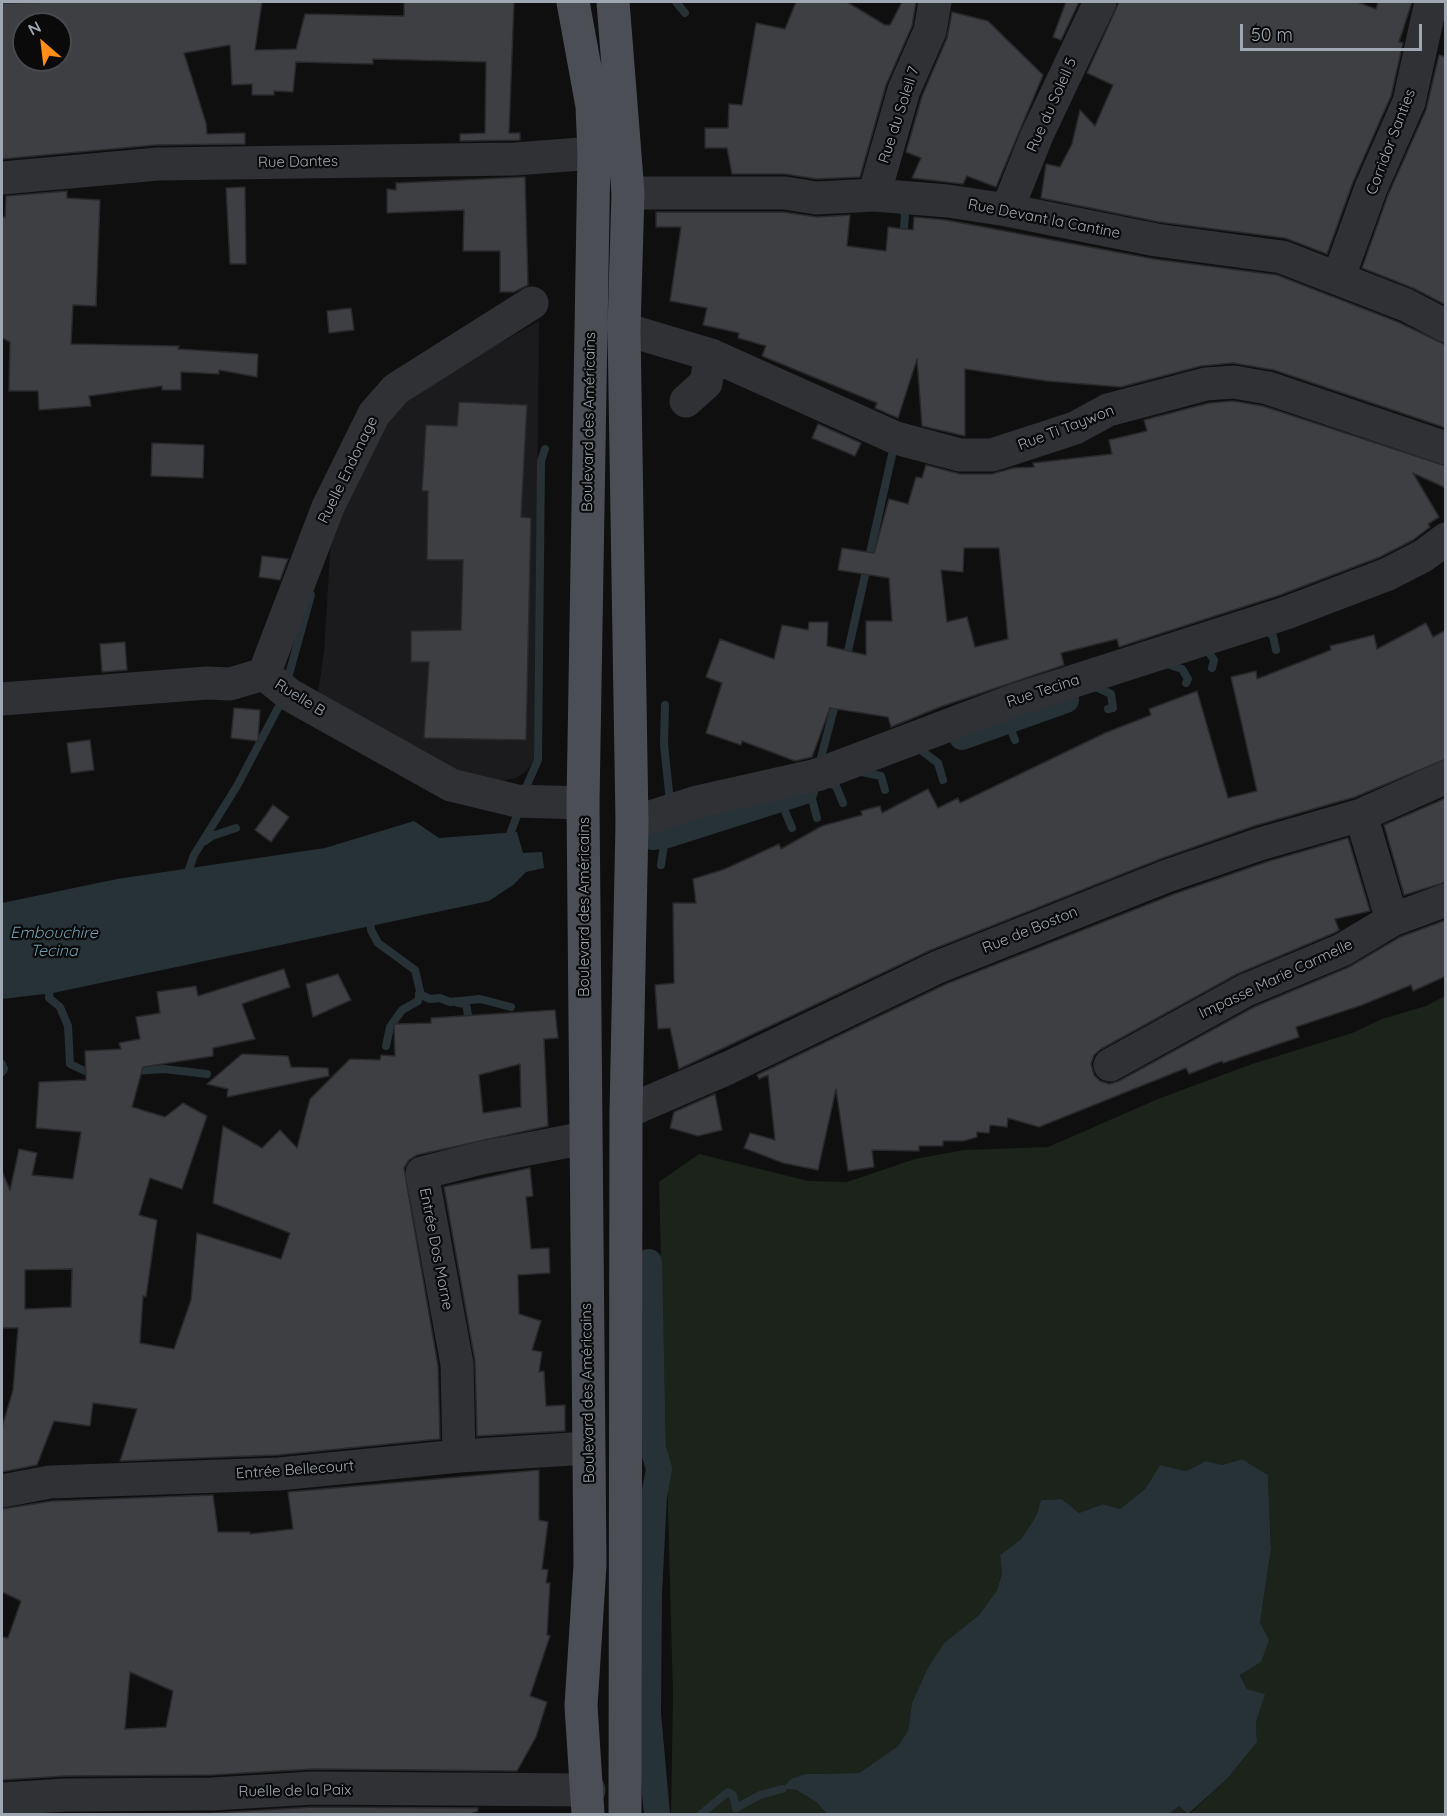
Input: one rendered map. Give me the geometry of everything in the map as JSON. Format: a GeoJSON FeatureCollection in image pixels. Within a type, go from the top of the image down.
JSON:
{"type":"FeatureCollection","features":[{"type":"Feature","properties":{"kind":"main road","name":"Boulevard des Américains"},"geometry":{"type":"LineString","coordinates":[[573,2],[592,106],[594,153],[583,803],[590,1565],[581,1706],[589,1802]]}},
{"type":"Feature","properties":{"kind":"main road"},"geometry":{"type":"LineString","coordinates":[[613,2],[628,193],[624,329],[632,823],[626,1112],[625,1815]]}},
{"type":"Feature","properties":{"kind":"street","name":"Rue du Soleil 7"},"geometry":{"type":"LineString","coordinates":[[874,195],[904,90],[930,31],[935,2]]}},
{"type":"Feature","properties":{"kind":"street","name":"Rue du Soleil 5"},"geometry":{"type":"LineString","coordinates":[[1007,210],[1037,135],[1100,2]]}},
{"type":"Feature","properties":{"kind":"street","name":"Corridor Santies"},"geometry":{"type":"LineString","coordinates":[[1338,279],[1371,188],[1409,102],[1431,2]]}},
{"type":"Feature","properties":{"kind":"street","name":"Rue Dantes"},"geometry":{"type":"LineString","coordinates":[[2,178],[158,164],[515,159],[594,153]]}},
{"type":"Feature","properties":{"kind":"street","name":"Rue Devant la Cantine"},"geometry":{"type":"LineString","coordinates":[[628,193],[785,193],[816,198],[874,195],[948,201],[1007,210],[1156,240],[1282,257],[1406,305],[1446,326]]}},
{"type":"Feature","properties":{"kind":"street","name":"Ruelle Endonage"},"geometry":{"type":"LineString","coordinates":[[264,674],[328,507],[374,414],[396,389],[532,303]]}},
{"type":"Feature","properties":{"kind":"street","name":"Rue Ti Taywon"},"geometry":{"type":"LineString","coordinates":[[624,329],[711,355],[896,438],[960,455],[992,455],[1075,428],[1108,410],[1206,384],[1234,382],[1268,388],[1446,448]]}},
{"type":"Feature","properties":{"kind":"street"},"geometry":{"type":"LineString","coordinates":[[686,401],[706,383],[711,355]]}},
{"type":"Feature","properties":{"kind":"street","name":"Rue Tecina"},"geometry":{"type":"LineString","coordinates":[[632,823],[697,802],[817,775],[1014,700],[1286,613],[1388,574],[1423,556],[1446,539]]}},
{"type":"Feature","properties":{"kind":"street","name":"Ruelle B"},"geometry":{"type":"LineString","coordinates":[[2,699],[207,683],[230,684],[264,674],[290,695],[451,785],[516,801],[583,803]]}},
{"type":"Feature","properties":{"kind":"street","name":"Rue de Boston"},"geometry":{"type":"LineString","coordinates":[[626,1112],[729,1068],[938,967],[1167,876],[1260,844],[1361,815],[1446,777]]}},
{"type":"Feature","properties":{"kind":"street"},"geometry":{"type":"LineString","coordinates":[[1361,815],[1392,920]]}},
{"type":"Feature","properties":{"kind":"street","name":"Impasse Marie Carmelle"},"geometry":{"type":"LineString","coordinates":[[1110,1065],[1246,990],[1342,950],[1392,920],[1446,900]]}},
{"type":"Feature","properties":{"kind":"street","name":"Entrée Dos Morne"},"geometry":{"type":"LineString","coordinates":[[459,1456],[457,1364],[422,1173],[481,1158],[585,1138]]}},
{"type":"Feature","properties":{"kind":"street","name":"Entrée Bellecourt"},"geometry":{"type":"LineString","coordinates":[[2,1491],[50,1482],[224,1474],[279,1474],[459,1456],[588,1448]]}},
{"type":"Feature","properties":{"kind":"street","name":"Ruelle de la Paix"},"geometry":{"type":"LineString","coordinates":[[2,1799],[65,1795],[213,1794],[313,1788],[410,1791],[589,1802]]}},
{"type":"Feature","properties":{"kind":"shaded area"},"geometry":{"type":"Polygon","coordinates":[[[539,321],[535,753],[533,763],[525,772],[516,778],[502,781],[465,776],[317,699],[324,652],[332,521],[365,456],[404,397],[539,321]]]}},
{"type":"Feature","properties":{"kind":"shaded area"},"geometry":{"type":"Polygon","coordinates":[[[1445,996],[1445,1814],[1189,1814],[1227,1779],[1257,1742],[1256,1722],[1264,1695],[1247,1689],[1240,1674],[1260,1662],[1260,1623],[1271,1549],[1268,1475],[1242,1459],[1222,1465],[1206,1461],[1186,1471],[1160,1465],[1145,1489],[1120,1509],[1103,1504],[1079,1513],[1062,1499],[1041,1500],[1036,1516],[1021,1539],[1000,1555],[1002,1573],[997,1590],[979,1615],[944,1643],[912,1703],[908,1732],[898,1746],[859,1773],[806,1774],[783,1789],[795,1790],[816,1802],[827,1814],[671,1814],[673,1695],[659,1182],[699,1154],[808,1181],[847,1182],[915,1159],[964,1150],[1048,1147],[1158,1099],[1252,1064],[1352,1033],[1382,1019],[1426,1006],[1445,996]]]}},
{"type":"Feature","properties":{"kind":"shaded area"},"geometry":{"type":"Polygon","coordinates":[[[1179,1806],[1189,1814],[1169,1814],[1179,1806]]]}},
{"type":"Feature","properties":{"kind":"water","name":"Embouchire Tecina"},"geometry":{"type":"Polygon","coordinates":[[[414,821],[439,838],[517,832],[523,853],[542,852],[544,868],[526,872],[513,885],[489,901],[53,993],[2,999],[2,903],[117,879],[325,848],[414,821]]]}},
{"type":"Feature","properties":{"kind":"water"},"geometry":{"type":"Polygon","coordinates":[[[1242,1459],[1268,1475],[1271,1549],[1260,1623],[1269,1640],[1261,1662],[1240,1675],[1247,1689],[1265,1694],[1256,1722],[1257,1742],[1227,1779],[1188,1814],[1179,1806],[1169,1814],[827,1814],[816,1802],[796,1790],[782,1789],[791,1779],[806,1774],[859,1773],[898,1746],[908,1731],[912,1703],[928,1668],[944,1643],[979,1615],[997,1590],[1002,1573],[1000,1555],[1021,1539],[1036,1516],[1041,1500],[1062,1499],[1079,1513],[1103,1504],[1120,1509],[1145,1489],[1160,1465],[1186,1471],[1206,1461],[1222,1465],[1242,1459]]]}},
{"type":"Feature","properties":{"kind":"building"},"geometry":{"type":"Polygon","coordinates":[[[262,2],[255,50],[296,49],[305,14],[404,16],[404,2],[514,2],[509,133],[520,133],[520,140],[460,141],[460,134],[485,133],[486,62],[373,59],[373,64],[296,62],[293,92],[274,91],[274,95],[252,95],[252,84],[232,85],[230,45],[184,53],[206,123],[207,134],[245,133],[245,144],[156,145],[2,159],[2,3],[262,2]]]}},
{"type":"Feature","properties":{"kind":"building"},"geometry":{"type":"Polygon","coordinates":[[[796,2],[847,2],[885,25],[890,25],[902,2],[916,2],[912,26],[886,85],[860,177],[817,179],[785,174],[732,174],[727,148],[705,148],[705,128],[728,128],[729,104],[742,105],[756,23],[785,29],[796,2]]]}},
{"type":"Feature","properties":{"kind":"building"},"geometry":{"type":"Polygon","coordinates":[[[1066,2],[1079,2],[1061,40],[1053,37],[1066,2]]]}},
{"type":"Feature","properties":{"kind":"building"},"geometry":{"type":"Polygon","coordinates":[[[1119,2],[1357,2],[1376,9],[1378,2],[1412,2],[1399,42],[1403,43],[1391,96],[1353,182],[1327,254],[1285,238],[1159,222],[1041,198],[1046,164],[1060,167],[1072,144],[1080,110],[1095,126],[1113,85],[1087,73],[1119,2]]]}},
{"type":"Feature","properties":{"kind":"building"},"geometry":{"type":"Polygon","coordinates":[[[952,12],[988,21],[1043,75],[996,187],[967,176],[963,184],[912,178],[921,158],[906,152],[922,96],[947,38],[952,12]]]}},
{"type":"Feature","properties":{"kind":"building"},"geometry":{"type":"Polygon","coordinates":[[[1439,55],[1446,57],[1446,305],[1413,288],[1362,268],[1388,195],[1426,110],[1439,55]]]}},
{"type":"Feature","properties":{"kind":"building"},"geometry":{"type":"Polygon","coordinates":[[[525,177],[528,285],[514,292],[500,292],[500,251],[463,251],[464,210],[387,213],[387,189],[396,190],[396,183],[525,177]]]}},
{"type":"Feature","properties":{"kind":"building"},"geometry":{"type":"Polygon","coordinates":[[[245,187],[246,264],[230,264],[226,188],[245,187]]]}},
{"type":"Feature","properties":{"kind":"building"},"geometry":{"type":"Polygon","coordinates":[[[67,191],[67,198],[100,200],[96,306],[73,305],[71,344],[179,346],[178,349],[258,354],[257,377],[219,370],[219,374],[181,372],[181,390],[162,390],[162,386],[89,396],[91,406],[39,410],[38,391],[9,391],[10,342],[2,338],[2,217],[5,217],[6,196],[67,191]]]}},
{"type":"Feature","properties":{"kind":"building"},"geometry":{"type":"Polygon","coordinates":[[[656,212],[783,212],[817,217],[850,215],[847,246],[886,251],[888,227],[913,230],[914,217],[946,220],[1154,259],[1277,275],[1398,322],[1446,345],[1446,428],[1274,370],[1233,363],[1201,366],[1121,387],[1046,381],[965,369],[965,436],[922,426],[917,359],[898,418],[875,408],[877,403],[762,356],[766,346],[738,338],[739,333],[703,325],[707,308],[670,301],[681,227],[656,227],[656,212]]]}},
{"type":"Feature","properties":{"kind":"building"},"geometry":{"type":"Polygon","coordinates":[[[351,308],[354,330],[329,333],[327,311],[351,308]]]}},
{"type":"Feature","properties":{"kind":"building"},"geometry":{"type":"Polygon","coordinates":[[[1233,401],[1263,406],[1446,466],[1446,488],[1413,473],[1439,517],[1428,524],[1430,527],[1413,540],[1380,557],[1280,595],[1119,647],[1117,639],[1061,653],[1064,665],[940,707],[891,727],[888,717],[830,708],[812,757],[795,761],[742,741],[741,745],[706,733],[722,683],[706,677],[720,639],[774,659],[782,625],[808,630],[809,622],[828,622],[827,646],[866,655],[866,621],[892,621],[889,578],[838,570],[842,548],[874,553],[889,499],[908,504],[916,477],[922,478],[926,465],[960,474],[992,474],[1013,468],[1034,467],[1033,463],[1112,454],[1109,440],[1147,431],[1144,420],[1209,403],[1233,401]],[[964,548],[963,572],[941,570],[947,622],[967,617],[975,647],[1008,639],[999,548],[964,548]]]}},
{"type":"Feature","properties":{"kind":"building"},"geometry":{"type":"Polygon","coordinates":[[[459,402],[527,405],[521,517],[531,518],[526,740],[424,738],[429,662],[411,662],[411,631],[461,630],[463,560],[427,560],[428,491],[422,491],[426,425],[457,426],[459,402]]]}},
{"type":"Feature","properties":{"kind":"building"},"geometry":{"type":"Polygon","coordinates":[[[818,424],[861,443],[855,456],[812,438],[818,424]]]}},
{"type":"Feature","properties":{"kind":"building"},"geometry":{"type":"Polygon","coordinates":[[[152,443],[204,445],[203,478],[151,476],[152,443]]]}},
{"type":"Feature","properties":{"kind":"building"},"geometry":{"type":"Polygon","coordinates":[[[262,556],[288,559],[280,580],[259,577],[262,556]]]}},
{"type":"Feature","properties":{"kind":"building"},"geometry":{"type":"Polygon","coordinates":[[[1426,623],[1433,637],[1446,630],[1446,759],[1355,797],[1254,826],[1160,859],[931,950],[679,1069],[670,1028],[658,1029],[655,985],[674,983],[673,903],[696,903],[693,879],[725,869],[779,844],[781,849],[822,826],[862,815],[861,811],[880,806],[882,813],[928,789],[938,808],[958,798],[960,803],[1105,733],[1151,715],[1149,709],[1197,691],[1228,798],[1257,791],[1231,677],[1256,671],[1257,679],[1331,650],[1330,646],[1374,635],[1377,649],[1426,623]]]}},
{"type":"Feature","properties":{"kind":"building"},"geometry":{"type":"Polygon","coordinates":[[[125,642],[127,670],[102,672],[100,644],[125,642]]]}},
{"type":"Feature","properties":{"kind":"building"},"geometry":{"type":"Polygon","coordinates":[[[234,708],[260,710],[258,741],[231,738],[234,708]]]}},
{"type":"Feature","properties":{"kind":"building"},"geometry":{"type":"Polygon","coordinates":[[[90,740],[94,770],[71,773],[67,743],[90,740]]]}},
{"type":"Feature","properties":{"kind":"building"},"geometry":{"type":"Polygon","coordinates":[[[1446,798],[1446,882],[1404,895],[1384,825],[1446,798]]]}},
{"type":"Feature","properties":{"kind":"building"},"geometry":{"type":"Polygon","coordinates":[[[273,805],[289,817],[271,842],[255,830],[273,805]]]}},
{"type":"Feature","properties":{"kind":"building"},"geometry":{"type":"Polygon","coordinates":[[[1348,838],[1370,911],[1335,919],[1339,930],[1334,933],[1237,974],[1101,1049],[1094,1055],[1091,1064],[1094,1075],[1100,1081],[1109,1084],[1119,1081],[1254,1007],[1349,967],[1400,937],[1446,920],[1446,976],[1413,991],[1411,985],[1362,1005],[1296,1027],[1299,1037],[1223,1063],[1222,1061],[1189,1074],[1186,1068],[1039,1127],[1008,1118],[1007,1127],[990,1125],[989,1133],[977,1132],[977,1137],[963,1141],[943,1141],[943,1146],[919,1146],[919,1151],[872,1150],[874,1167],[848,1171],[836,1089],[818,1170],[783,1163],[744,1148],[750,1133],[775,1140],[768,1075],[759,1079],[757,1075],[946,984],[1174,894],[1266,862],[1348,838]]]}},
{"type":"Feature","properties":{"kind":"building"},"geometry":{"type":"Polygon","coordinates":[[[284,969],[290,987],[242,1004],[255,1039],[213,1048],[213,1056],[143,1067],[132,1107],[165,1117],[183,1103],[207,1116],[182,1189],[150,1178],[139,1215],[157,1220],[146,1297],[143,1296],[140,1343],[174,1349],[191,1300],[197,1233],[281,1259],[290,1233],[213,1203],[223,1126],[262,1148],[280,1130],[297,1148],[310,1099],[350,1059],[380,1060],[381,1055],[395,1056],[394,1024],[431,1023],[431,1018],[555,1010],[558,1038],[544,1039],[548,1126],[417,1155],[409,1160],[404,1168],[438,1366],[440,1439],[278,1455],[120,1461],[137,1409],[93,1403],[90,1426],[54,1421],[37,1465],[2,1472],[2,1427],[13,1390],[18,1328],[2,1328],[2,1171],[10,1190],[19,1149],[37,1153],[32,1175],[73,1179],[81,1132],[36,1128],[39,1082],[86,1080],[85,1051],[121,1049],[119,1043],[140,1039],[136,1017],[160,1013],[157,992],[196,986],[198,996],[284,969]],[[520,1064],[479,1075],[483,1113],[521,1107],[520,1064]],[[72,1269],[25,1270],[25,1309],[71,1307],[72,1269]]]}},
{"type":"Feature","properties":{"kind":"building"},"geometry":{"type":"Polygon","coordinates":[[[338,974],[351,1000],[313,1017],[306,984],[338,974]]]}},
{"type":"Feature","properties":{"kind":"building"},"geometry":{"type":"Polygon","coordinates":[[[242,1054],[288,1056],[291,1067],[328,1068],[329,1076],[227,1097],[228,1089],[207,1084],[242,1054]]]}},
{"type":"Feature","properties":{"kind":"building"},"geometry":{"type":"Polygon","coordinates":[[[715,1094],[722,1130],[698,1136],[670,1128],[674,1112],[715,1094]]]}},
{"type":"Feature","properties":{"kind":"building"},"geometry":{"type":"Polygon","coordinates":[[[530,1168],[533,1196],[526,1197],[531,1249],[549,1248],[550,1273],[518,1275],[519,1314],[541,1321],[532,1350],[542,1352],[539,1372],[544,1371],[546,1406],[565,1405],[565,1431],[477,1436],[475,1361],[444,1187],[530,1168]]]}},
{"type":"Feature","properties":{"kind":"building"},"geometry":{"type":"Polygon","coordinates":[[[539,1470],[539,1520],[548,1522],[542,1569],[548,1570],[546,1583],[550,1583],[547,1635],[550,1636],[530,1696],[547,1702],[536,1737],[517,1771],[313,1769],[212,1775],[65,1776],[2,1780],[2,1637],[8,1638],[21,1601],[2,1592],[2,1509],[52,1501],[213,1495],[218,1532],[250,1532],[250,1534],[293,1529],[288,1492],[539,1470]],[[130,1672],[125,1729],[166,1727],[173,1691],[130,1672]]]}},
{"type":"Feature","properties":{"kind":"building"},"geometry":{"type":"Polygon","coordinates":[[[314,1807],[478,1808],[478,1811],[468,1815],[54,1815],[213,1813],[314,1807]]]}},
{"type":"Feature","properties":{"kind":"waterway"},"geometry":{"type":"LineString","coordinates":[[676,2],[685,13]]}},
{"type":"Feature","properties":{"kind":"waterway"},"geometry":{"type":"LineString","coordinates":[[902,207],[905,215],[903,239]]}},
{"type":"Feature","properties":{"kind":"waterway"},"geometry":{"type":"LineString","coordinates":[[846,660],[894,446]]}},
{"type":"Feature","properties":{"kind":"waterway"},"geometry":{"type":"LineString","coordinates":[[527,785],[538,760],[541,461],[545,449]]}},
{"type":"Feature","properties":{"kind":"waterway"},"geometry":{"type":"LineString","coordinates":[[288,678],[311,595]]}},
{"type":"Feature","properties":{"kind":"waterway"},"geometry":{"type":"LineString","coordinates":[[1266,630],[1273,636],[1276,650]]}},
{"type":"Feature","properties":{"kind":"waterway"},"geometry":{"type":"LineString","coordinates":[[1207,650],[1214,660],[1212,668]]}},
{"type":"Feature","properties":{"kind":"waterway"},"geometry":{"type":"LineString","coordinates":[[1167,664],[1182,669],[1188,679],[1186,683]]}},
{"type":"Feature","properties":{"kind":"waterway"},"geometry":{"type":"LineString","coordinates":[[1098,688],[1111,694],[1113,708],[1108,709]]}},
{"type":"Feature","properties":{"kind":"waterway"},"geometry":{"type":"LineString","coordinates":[[962,737],[1066,700]]}},
{"type":"Feature","properties":{"kind":"waterway"},"geometry":{"type":"LineString","coordinates":[[819,765],[836,701]]}},
{"type":"Feature","properties":{"kind":"waterway"},"geometry":{"type":"LineString","coordinates":[[665,705],[664,744],[670,802]]}},
{"type":"Feature","properties":{"kind":"waterway"},"geometry":{"type":"LineString","coordinates":[[187,875],[194,855],[237,786],[278,708]]}},
{"type":"Feature","properties":{"kind":"waterway"},"geometry":{"type":"LineString","coordinates":[[999,724],[1011,730],[1015,740]]}},
{"type":"Feature","properties":{"kind":"waterway"},"geometry":{"type":"LineString","coordinates":[[922,751],[938,763],[943,780]]}},
{"type":"Feature","properties":{"kind":"waterway"},"geometry":{"type":"LineString","coordinates":[[862,772],[881,776],[885,790]]}},
{"type":"Feature","properties":{"kind":"waterway"},"geometry":{"type":"LineString","coordinates":[[829,783],[836,786],[843,803]]}},
{"type":"Feature","properties":{"kind":"waterway"},"geometry":{"type":"LineString","coordinates":[[805,791],[812,799],[817,818]]}},
{"type":"Feature","properties":{"kind":"waterway"},"geometry":{"type":"LineString","coordinates":[[652,837],[667,835],[805,791]]}},
{"type":"Feature","properties":{"kind":"waterway"},"geometry":{"type":"LineString","coordinates":[[775,801],[784,809],[792,828]]}},
{"type":"Feature","properties":{"kind":"waterway"},"geometry":{"type":"LineString","coordinates":[[509,837],[519,810]]}},
{"type":"Feature","properties":{"kind":"waterway"},"geometry":{"type":"LineString","coordinates":[[661,865],[668,819]]}},
{"type":"Feature","properties":{"kind":"waterway"},"geometry":{"type":"LineString","coordinates":[[205,841],[212,836],[236,828]]}},
{"type":"Feature","properties":{"kind":"waterway"},"geometry":{"type":"LineString","coordinates":[[370,917],[371,930],[378,943],[415,970],[420,991],[418,1001],[402,1010],[390,1027],[386,1046]]}},
{"type":"Feature","properties":{"kind":"waterway"},"geometry":{"type":"LineString","coordinates":[[50,983],[49,998],[60,1007],[68,1026],[70,1064],[85,1071],[95,1071]]}},
{"type":"Feature","properties":{"kind":"waterway"},"geometry":{"type":"LineString","coordinates":[[419,994],[430,999],[440,998],[450,1002],[480,999],[511,1007]]}},
{"type":"Feature","properties":{"kind":"waterway"},"geometry":{"type":"LineString","coordinates":[[458,1003],[466,1004],[470,1026]]}},
{"type":"Feature","properties":{"kind":"waterway"},"geometry":{"type":"LineString","coordinates":[[2,1064],[4,1069],[2,1072]]}},
{"type":"Feature","properties":{"kind":"waterway"},"geometry":{"type":"LineString","coordinates":[[134,1071],[164,1069],[207,1074]]}},
{"type":"Feature","properties":{"kind":"waterway"},"geometry":{"type":"LineString","coordinates":[[649,1262],[653,1448],[659,1469],[654,1496],[649,1593],[648,1714],[657,1814]]}},
{"type":"Feature","properties":{"kind":"waterway"},"geometry":{"type":"LineString","coordinates":[[701,1814],[728,1792],[733,1795],[736,1808],[760,1795],[782,1789]]}}]}
